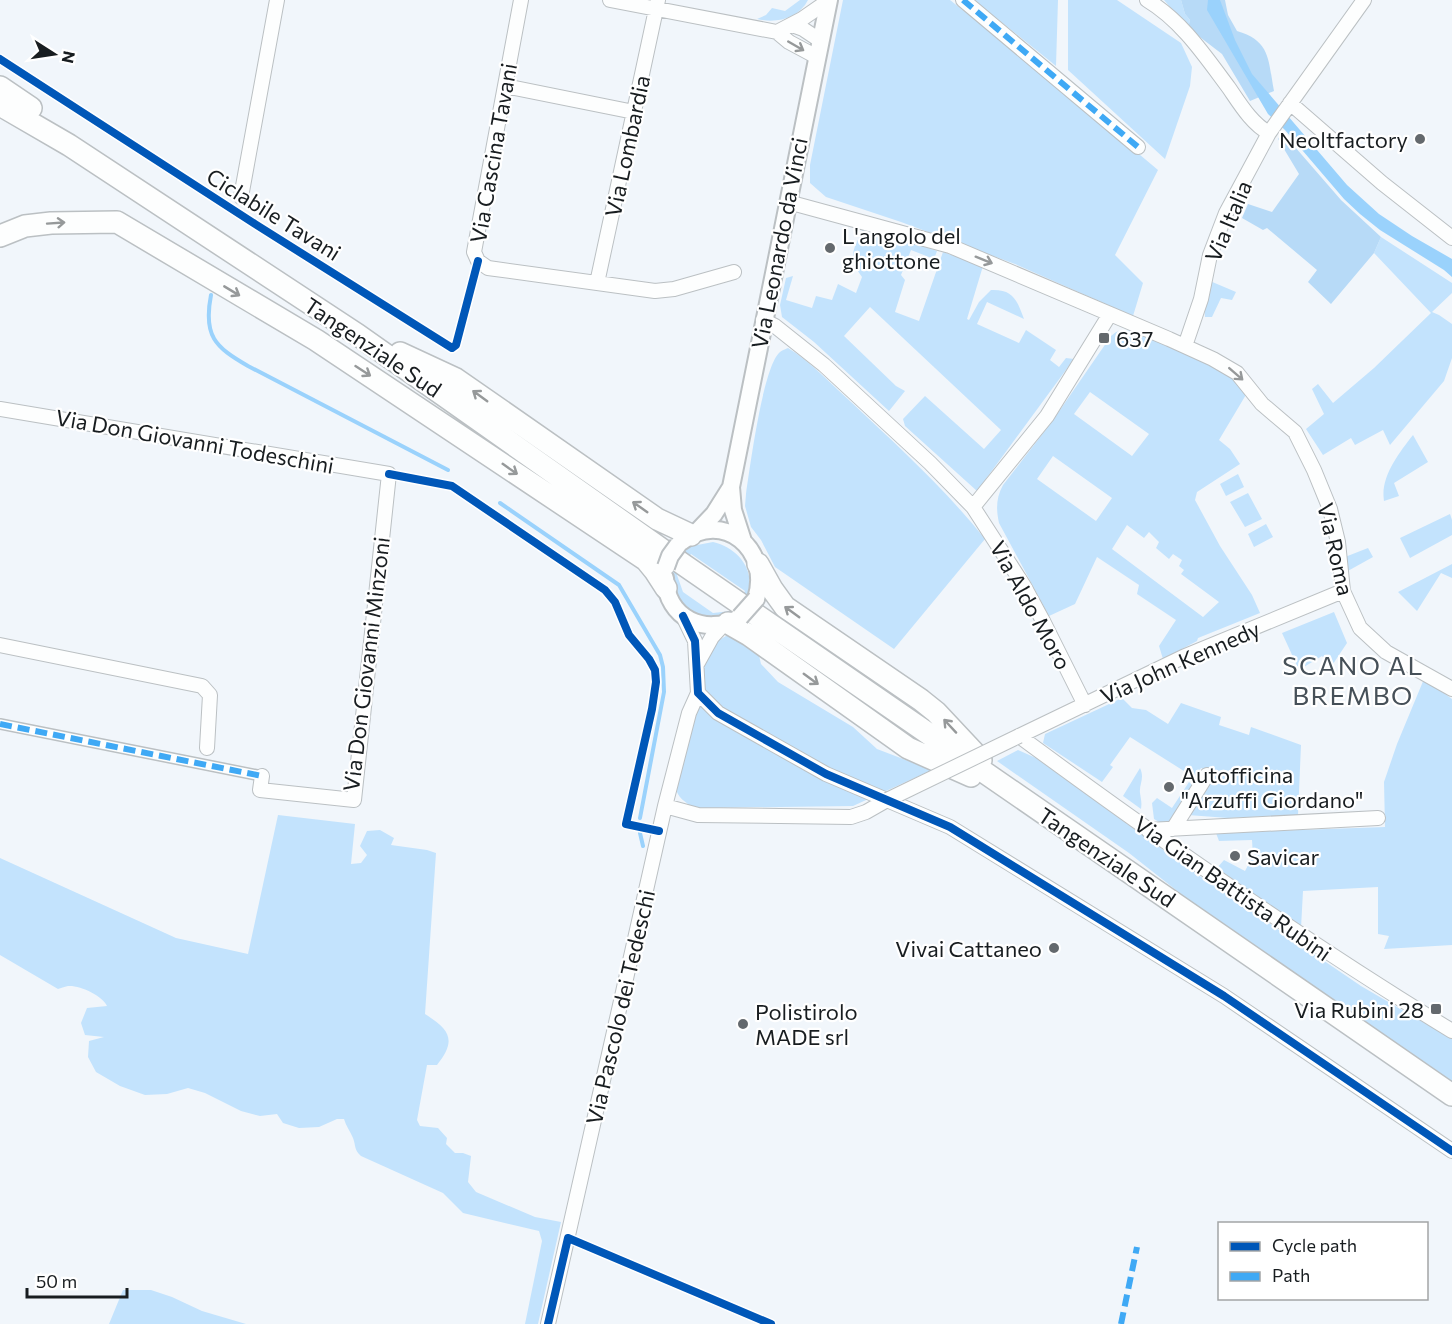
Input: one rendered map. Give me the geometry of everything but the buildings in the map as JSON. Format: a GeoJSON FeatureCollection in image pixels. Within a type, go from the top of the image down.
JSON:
{"type":"FeatureCollection","features":[{"type":"Feature","properties":{"kind":"highway"},"geometry":{"type":"LineString","coordinates":[[0,87],[68,134],[95,163]]}},
{"type":"Feature","properties":{"kind":"highway","name":"Tangenziale Sud"},"geometry":{"type":"LineString","coordinates":[[0,105],[69,145],[358,335],[732,617],[763,620],[1452,1095]]}},
{"type":"Feature","properties":{"kind":"highway"},"geometry":{"type":"LineString","coordinates":[[127,184],[181,232],[258,285],[316,340]]}},
{"type":"Feature","properties":{"kind":"highway"},"geometry":{"type":"LineString","coordinates":[[0,236],[25,226],[51,223],[117,222],[316,340],[645,560],[666,581]]}},
{"type":"Feature","properties":{"kind":"highway"},"geometry":{"type":"LineString","coordinates":[[358,335],[456,379],[657,519],[691,536]]}},
{"type":"Feature","properties":{"kind":"highway"},"geometry":{"type":"LineString","coordinates":[[732,617],[757,641],[908,748],[969,777],[983,772],[981,759],[936,712],[785,607],[758,564]]}},
{"type":"Feature","properties":{"kind":"street"},"geometry":{"type":"LineString","coordinates":[[242,197],[277,0]]}},
{"type":"Feature","properties":{"kind":"street","name":"Via Cascina Tavani"},"geometry":{"type":"LineString","coordinates":[[522,0],[474,252],[478,261],[488,268],[655,291],[675,289],[734,272]]}},
{"type":"Feature","properties":{"kind":"street"},"geometry":{"type":"LineString","coordinates":[[610,0],[658,5],[777,32],[789,42],[817,57]]}},
{"type":"Feature","properties":{"kind":"street"},"geometry":{"type":"LineString","coordinates":[[963,0],[1138,147]]}},
{"type":"Feature","properties":{"kind":"street"},"geometry":{"type":"LineString","coordinates":[[1147,0],[1164,11],[1199,48],[1240,103],[1269,133]]}},
{"type":"Feature","properties":{"kind":"street","name":"Via Italia"},"geometry":{"type":"LineString","coordinates":[[1185,346],[1198,310],[1210,255],[1226,213],[1269,133],[1364,0]]}},
{"type":"Feature","properties":{"kind":"street"},"geometry":{"type":"LineString","coordinates":[[777,32],[829,1]]}},
{"type":"Feature","properties":{"kind":"street","name":"Via Leonardo da Vinci"},"geometry":{"type":"LineString","coordinates":[[758,564],[753,553],[742,541],[733,510],[731,487],[829,1]]}},
{"type":"Feature","properties":{"kind":"street","name":"Via Lombardia"},"geometry":{"type":"LineString","coordinates":[[597,283],[658,5]]}},
{"type":"Feature","properties":{"kind":"street"},"geometry":{"type":"LineString","coordinates":[[792,25],[821,40]]}},
{"type":"Feature","properties":{"kind":"street"},"geometry":{"type":"LineString","coordinates":[[505,86],[634,112]]}},
{"type":"Feature","properties":{"kind":"street"},"geometry":{"type":"LineString","coordinates":[[1290,103],[1382,183],[1452,238]]}},
{"type":"Feature","properties":{"kind":"street","name":"Via Roma"},"geometry":{"type":"LineString","coordinates":[[788,202],[950,246],[1185,346],[1237,373],[1262,404],[1295,432],[1314,470],[1330,509],[1338,542],[1343,591],[1359,628],[1386,652],[1452,688]]}},
{"type":"Feature","properties":{"kind":"street"},"geometry":{"type":"LineString","coordinates":[[973,507],[1047,416],[1110,314]]}},
{"type":"Feature","properties":{"kind":"street","name":"Via Aldo Moro"},"geometry":{"type":"LineString","coordinates":[[763,321],[775,326],[824,365],[930,463],[973,507],[1011,563],[1085,705]]}},
{"type":"Feature","properties":{"kind":"street","name":"Via Don Giovanni Todeschini"},"geometry":{"type":"LineString","coordinates":[[0,409],[389,474]]}},
{"type":"Feature","properties":{"kind":"street","name":"Via Don Giovanni Minzoni"},"geometry":{"type":"LineString","coordinates":[[262,776],[260,790],[354,800],[389,474]]}},
{"type":"Feature","properties":{"kind":"street","name":"Via Leonardo da Vinci"},"geometry":{"type":"LineString","coordinates":[[666,581],[673,551],[714,514],[731,487]]}},
{"type":"Feature","properties":{"kind":"street"},"geometry":{"type":"LineString","coordinates":[[691,536],[717,530],[734,535],[742,541]]}},
{"type":"Feature","properties":{"kind":"street"},"geometry":{"type":"LineString","coordinates":[[696,666],[712,637],[732,617],[756,599],[760,586],[758,564]]}},
{"type":"Feature","properties":{"kind":"street"},"geometry":{"type":"LineString","coordinates":[[666,581],[671,602],[683,616],[694,637],[698,693],[718,713],[826,774],[950,826],[1224,996],[1452,1150]]}},
{"type":"Feature","properties":{"kind":"street","name":"Via John Kennedy"},"geometry":{"type":"LineString","coordinates":[[665,806],[698,815],[851,817],[866,812],[1183,657],[1343,591]]}},
{"type":"Feature","properties":{"kind":"street"},"geometry":{"type":"LineString","coordinates":[[683,616],[698,624],[711,626],[732,617]]}},
{"type":"Feature","properties":{"kind":"street"},"geometry":{"type":"LineString","coordinates":[[0,645],[202,686],[210,695],[207,748]]}},
{"type":"Feature","properties":{"kind":"street","name":"Via Pascolo dei Tedeschi"},"geometry":{"type":"LineString","coordinates":[[548,1324],[665,806],[688,713],[698,693]]}},
{"type":"Feature","properties":{"kind":"street"},"geometry":{"type":"LineString","coordinates":[[0,724],[262,776]]}},
{"type":"Feature","properties":{"kind":"street","name":"Via Gian Battista Rubini"},"geometry":{"type":"LineString","coordinates":[[1019,736],[1148,830],[1350,968],[1452,1031]]}},
{"type":"Feature","properties":{"kind":"street"},"geometry":{"type":"LineString","coordinates":[[1173,829],[1207,775]]}},
{"type":"Feature","properties":{"kind":"street"},"geometry":{"type":"LineString","coordinates":[[1148,830],[1378,818]]}},
{"type":"Feature","properties":{"kind":"shaded area"},"geometry":{"type":"Polygon","coordinates":[[[800,0],[808,0],[799,11],[787,18],[772,21],[757,19],[766,15],[772,8],[785,11],[800,0]]]}},
{"type":"Feature","properties":{"kind":"shaded area"},"geometry":{"type":"Polygon","coordinates":[[[843,0],[950,0],[1052,81],[1158,170],[1115,255],[1143,283],[1133,316],[1015,264],[826,197],[810,183],[810,165],[843,0]]]}},
{"type":"Feature","properties":{"kind":"shaded area"},"geometry":{"type":"Polygon","coordinates":[[[974,0],[1058,0],[1056,66],[974,0]]]}},
{"type":"Feature","properties":{"kind":"shaded area"},"geometry":{"type":"Polygon","coordinates":[[[1068,0],[1117,0],[1181,43],[1192,67],[1190,86],[1165,159],[1068,70],[1068,0]]]}},
{"type":"Feature","properties":{"kind":"shaded area"},"geometry":{"type":"Polygon","coordinates":[[[1164,0],[1181,0],[1185,14],[1190,20],[1188,28],[1164,0]]]}},
{"type":"Feature","properties":{"kind":"shaded area"},"geometry":{"type":"Polygon","coordinates":[[[1181,0],[1225,0],[1228,15],[1237,31],[1256,40],[1266,53],[1274,91],[1250,101],[1222,54],[1188,28],[1190,20],[1185,14],[1181,0]]]}},
{"type":"Feature","properties":{"kind":"shaded area"},"geometry":{"type":"Polygon","coordinates":[[[1208,0],[1220,0],[1235,40],[1252,74],[1347,185],[1379,214],[1452,259],[1452,277],[1380,230],[1360,214],[1268,114],[1207,10],[1208,0]]]}},
{"type":"Feature","properties":{"kind":"shaded area"},"geometry":{"type":"Polygon","coordinates":[[[1282,132],[1341,200],[1381,237],[1374,253],[1331,304],[1308,282],[1317,270],[1267,228],[1263,230],[1242,218],[1248,204],[1272,212],[1299,174],[1278,139],[1282,132]]]}},
{"type":"Feature","properties":{"kind":"shaded area"},"geometry":{"type":"Polygon","coordinates":[[[864,227],[937,251],[934,259],[911,250],[901,275],[905,280],[895,312],[919,321],[943,252],[983,266],[967,319],[969,320],[979,302],[991,290],[1004,291],[1016,301],[1024,319],[987,302],[977,324],[1019,343],[1026,330],[1056,350],[1050,360],[1059,367],[1066,358],[1074,359],[977,491],[905,426],[903,419],[925,396],[984,449],[1001,430],[870,307],[844,336],[896,386],[905,391],[889,411],[814,342],[782,317],[780,305],[786,278],[793,276],[786,300],[812,308],[816,296],[832,300],[838,284],[856,293],[862,277],[854,263],[853,252],[864,227]]]}},
{"type":"Feature","properties":{"kind":"shaded area"},"geometry":{"type":"Polygon","coordinates":[[[1381,237],[1452,283],[1452,293],[1432,312],[1452,324],[1452,358],[1444,381],[1390,445],[1383,430],[1355,445],[1351,438],[1323,455],[1306,429],[1324,414],[1312,389],[1318,384],[1333,403],[1374,368],[1431,313],[1374,253],[1381,237]]]}},
{"type":"Feature","properties":{"kind":"shaded area"},"geometry":{"type":"Polygon","coordinates":[[[1210,281],[1236,292],[1232,300],[1221,298],[1212,317],[1205,317],[1204,302],[1210,281]]]}},
{"type":"Feature","properties":{"kind":"shaded area"},"geometry":{"type":"Polygon","coordinates":[[[1131,331],[1194,356],[1223,372],[1247,393],[1219,440],[1230,449],[1240,464],[1197,492],[1195,500],[1220,546],[1252,595],[1260,613],[1198,638],[1197,641],[1163,659],[1159,646],[1176,620],[1137,594],[1139,585],[1097,557],[1075,604],[1049,616],[998,518],[998,499],[1003,485],[1116,332],[1131,331]],[[1090,392],[1074,414],[1132,456],[1149,434],[1090,392]],[[1053,456],[1037,479],[1096,521],[1112,498],[1053,456]],[[1127,525],[1112,549],[1203,617],[1219,602],[1181,574],[1184,570],[1179,566],[1182,560],[1173,554],[1169,559],[1156,548],[1159,542],[1149,532],[1144,538],[1127,525]]]}},
{"type":"Feature","properties":{"kind":"shaded area"},"geometry":{"type":"Polygon","coordinates":[[[788,348],[821,374],[904,452],[954,503],[985,539],[894,649],[775,567],[761,540],[751,527],[745,506],[758,418],[774,361],[780,352],[788,348]]]}},
{"type":"Feature","properties":{"kind":"shaded area"},"geometry":{"type":"Polygon","coordinates":[[[1413,435],[1428,462],[1394,483],[1399,496],[1384,501],[1388,474],[1413,435]]]}},
{"type":"Feature","properties":{"kind":"shaded area"},"geometry":{"type":"Polygon","coordinates":[[[1238,474],[1244,487],[1226,496],[1220,484],[1238,474]]]}},
{"type":"Feature","properties":{"kind":"shaded area"},"geometry":{"type":"Polygon","coordinates":[[[1248,493],[1262,519],[1245,527],[1230,502],[1248,493]]]}},
{"type":"Feature","properties":{"kind":"shaded area"},"geometry":{"type":"Polygon","coordinates":[[[1450,514],[1452,535],[1410,558],[1400,538],[1450,514]]]}},
{"type":"Feature","properties":{"kind":"shaded area"},"geometry":{"type":"Polygon","coordinates":[[[1266,524],[1273,537],[1254,547],[1248,534],[1266,524]]]}},
{"type":"Feature","properties":{"kind":"shaded area"},"geometry":{"type":"Polygon","coordinates":[[[713,542],[723,545],[745,564],[750,582],[748,592],[740,607],[727,618],[687,616],[670,580],[672,569],[683,552],[692,546],[713,542]],[[691,554],[677,575],[683,592],[713,613],[731,611],[745,591],[691,554]]]}},
{"type":"Feature","properties":{"kind":"shaded area"},"geometry":{"type":"Polygon","coordinates":[[[1368,548],[1373,557],[1346,572],[1345,557],[1368,548]]]}},
{"type":"Feature","properties":{"kind":"shaded area"},"geometry":{"type":"Polygon","coordinates":[[[1452,564],[1452,578],[1441,573],[1417,611],[1398,592],[1452,564]]]}},
{"type":"Feature","properties":{"kind":"shaded area"},"geometry":{"type":"Polygon","coordinates":[[[1334,612],[1347,643],[1331,667],[1322,656],[1299,670],[1282,633],[1334,612]]]}},
{"type":"Feature","properties":{"kind":"shaded area"},"geometry":{"type":"Polygon","coordinates":[[[731,633],[757,647],[761,664],[778,682],[853,727],[877,749],[932,770],[853,806],[694,808],[685,802],[675,787],[706,654],[714,643],[731,633]]]}},
{"type":"Feature","properties":{"kind":"shaded area"},"geometry":{"type":"Polygon","coordinates":[[[1424,679],[1452,699],[1452,945],[1384,949],[1389,936],[1378,934],[1378,887],[1303,891],[1301,928],[1217,868],[1224,860],[1245,871],[1253,856],[1252,840],[1219,841],[1216,833],[1385,827],[1384,782],[1424,679]]]}},
{"type":"Feature","properties":{"kind":"shaded area"},"geometry":{"type":"Polygon","coordinates":[[[1122,698],[1132,708],[1146,710],[1168,724],[1181,703],[1221,717],[1219,725],[1249,735],[1251,727],[1301,745],[1298,815],[1228,818],[1188,815],[1215,774],[1201,768],[1195,778],[1130,737],[1110,765],[1113,767],[1102,782],[1043,743],[1045,734],[1122,698]]]}},
{"type":"Feature","properties":{"kind":"shaded area"},"geometry":{"type":"Polygon","coordinates":[[[1018,750],[1036,758],[1191,870],[1361,986],[1452,1039],[1452,1082],[1200,909],[1129,853],[997,761],[1018,750]]]}},
{"type":"Feature","properties":{"kind":"shaded area"},"geometry":{"type":"Polygon","coordinates":[[[1140,768],[1142,775],[1141,809],[1123,796],[1140,768]]]}},
{"type":"Feature","properties":{"kind":"shaded area"},"geometry":{"type":"Polygon","coordinates":[[[1189,782],[1194,787],[1166,826],[1154,819],[1152,803],[1157,798],[1172,808],[1189,782]]]}},
{"type":"Feature","properties":{"kind":"shaded area"},"geometry":{"type":"Polygon","coordinates":[[[278,815],[355,824],[351,864],[361,863],[367,855],[360,846],[367,831],[380,830],[394,838],[391,845],[436,853],[425,1014],[440,1025],[448,1036],[449,1042],[437,1065],[427,1065],[417,1120],[420,1126],[438,1128],[447,1138],[446,1144],[455,1153],[471,1156],[468,1182],[476,1192],[535,1217],[561,1222],[538,1324],[525,1324],[542,1241],[539,1231],[463,1213],[443,1193],[361,1156],[356,1150],[344,1119],[337,1119],[319,1127],[299,1128],[283,1123],[277,1114],[260,1116],[241,1111],[205,1093],[188,1088],[167,1094],[145,1095],[120,1086],[96,1072],[88,1057],[89,1041],[104,1037],[85,1035],[81,1023],[87,1008],[107,1006],[105,1002],[79,987],[68,986],[58,989],[0,955],[0,858],[176,938],[248,954],[278,815]]]}},
{"type":"Feature","properties":{"kind":"shaded area"},"geometry":{"type":"Polygon","coordinates":[[[123,1290],[151,1290],[202,1311],[246,1324],[109,1324],[123,1290]]]}},
{"type":"Feature","properties":{"kind":"waterway"},"geometry":{"type":"LineString","coordinates":[[211,295],[210,330],[214,339],[227,353],[448,470]]}},
{"type":"Feature","properties":{"kind":"waterway"},"geometry":{"type":"LineString","coordinates":[[500,503],[619,585],[660,655],[664,692],[640,818]]}},
{"type":"Feature","properties":{"kind":"waterway"},"geometry":{"type":"LineString","coordinates":[[640,833],[643,846]]}},
{"type":"Feature","properties":{"kind":"marked path"},"geometry":{"type":"LineString","coordinates":[[963,0],[1138,147]]}},
{"type":"Feature","properties":{"kind":"marked path"},"geometry":{"type":"LineString","coordinates":[[0,724],[262,776]]}},
{"type":"Feature","properties":{"kind":"marked path"},"geometry":{"type":"LineString","coordinates":[[1121,1324],[1137,1247]]}},
{"type":"Feature","properties":{"kind":"cycle path","name":"Ciclabile Tavani"},"geometry":{"type":"LineString","coordinates":[[0,59],[452,348],[456,345],[478,261]]}},
{"type":"Feature","properties":{"kind":"cycle path"},"geometry":{"type":"LineString","coordinates":[[389,474],[452,486],[605,590],[615,602],[629,635],[655,670],[656,682],[626,824],[659,831]]}},
{"type":"Feature","properties":{"kind":"cycle path"},"geometry":{"type":"LineString","coordinates":[[683,616],[695,641],[698,693],[718,713],[826,774],[950,827],[1224,996],[1452,1151]]}},
{"type":"Feature","properties":{"kind":"cycle path"},"geometry":{"type":"LineString","coordinates":[[548,1324],[568,1238],[771,1324]]}},
{"type":"Feature","properties":{"kind":"place","name":"Neoltfactory"},"geometry":{"type":"Point","coordinates":[1420,139]}},
{"type":"Feature","properties":{"kind":"place","name":"L'angolo del ghiottone"},"geometry":{"type":"Point","coordinates":[830,248]}},
{"type":"Feature","properties":{"kind":"place","name":"637"},"geometry":{"type":"Point","coordinates":[1104,338]}},
{"type":"Feature","properties":{"kind":"place","name":"Autofficina \"Arzuffi Giordano\""},"geometry":{"type":"Point","coordinates":[1169,787]}},
{"type":"Feature","properties":{"kind":"place","name":"Savicar"},"geometry":{"type":"Point","coordinates":[1235,856]}},
{"type":"Feature","properties":{"kind":"place","name":"Vivai Cattaneo"},"geometry":{"type":"Point","coordinates":[1054,948]}},
{"type":"Feature","properties":{"kind":"place","name":"Via Rubini 28"},"geometry":{"type":"Point","coordinates":[1436,1009]}},
{"type":"Feature","properties":{"kind":"place","name":"Polistirolo MADE srl"},"geometry":{"type":"Point","coordinates":[743,1024]}},
{"type":"Feature","properties":{"kind":"district","name":"SCANO AL BREMBO"},"geometry":{"type":"Point","coordinates":[1353,679]}}]}
